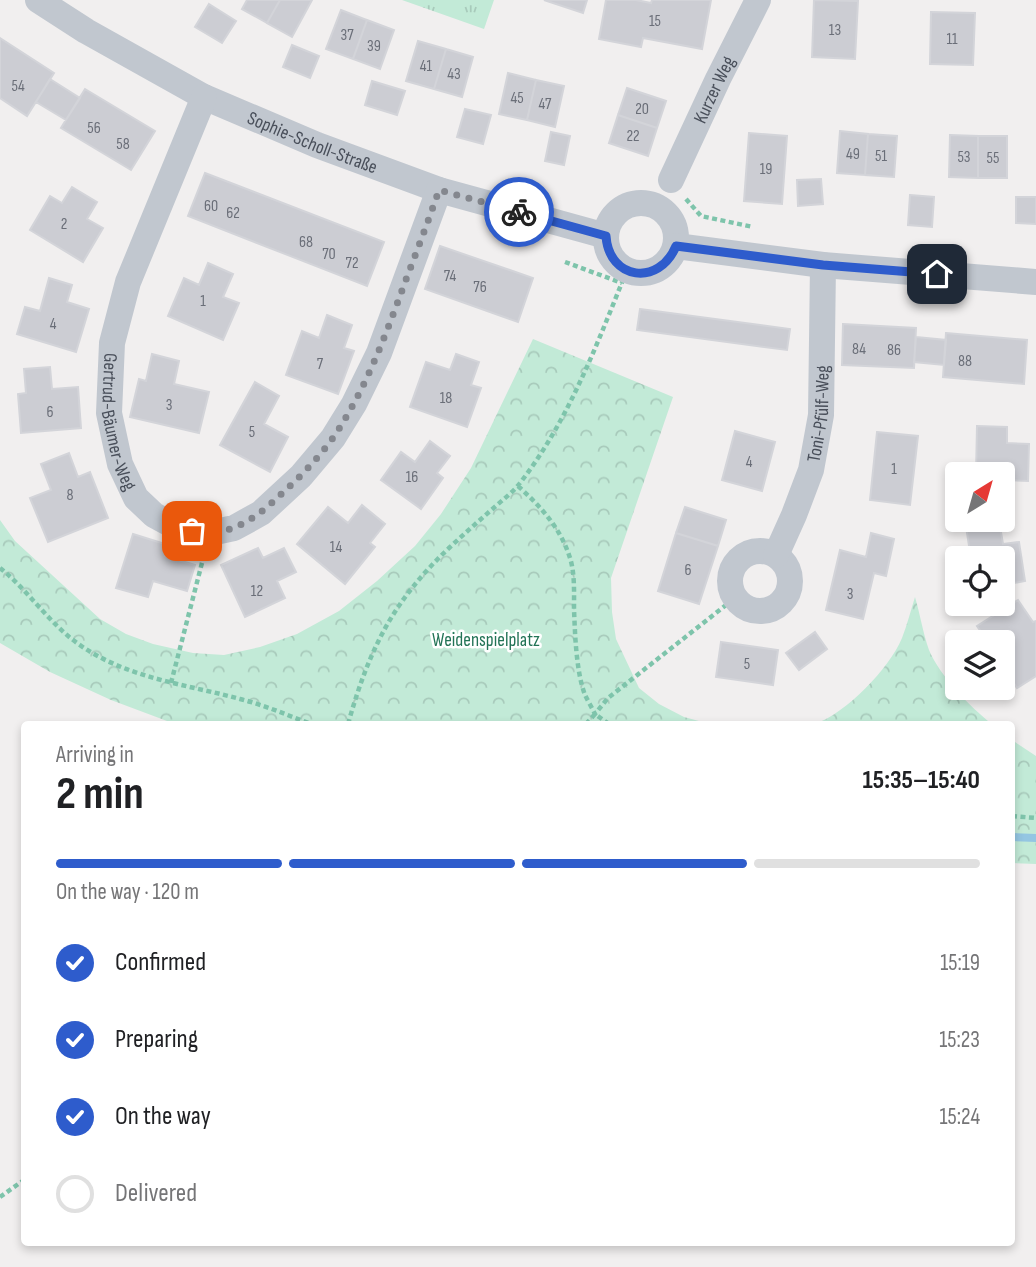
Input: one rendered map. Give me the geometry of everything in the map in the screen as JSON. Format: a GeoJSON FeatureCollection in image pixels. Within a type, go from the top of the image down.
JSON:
{"type":"FeatureCollection","features":[{"type":"Feature","properties":{"kind":"street","name":"Sophie-Scholl-Straße"},"geometry":{"type":"LineString","coordinates":[[38,0],[86,31],[204,97],[317,145],[439,190],[606,236]]}},
{"type":"Feature","properties":{"kind":"street","name":"Kurzer Weg"},"geometry":{"type":"LineString","coordinates":[[676,188],[718,79],[758,0]]}},
{"type":"Feature","properties":{"kind":"street","name":"Gertrud-Bäumer-Weg"},"geometry":{"type":"LineString","coordinates":[[204,97],[128,282],[112,344],[109,413],[120,464],[136,498],[154,515],[178,528],[206,534]]}},
{"type":"Feature","properties":{"kind":"street"},"geometry":{"type":"LineString","coordinates":[[206,534],[234,528],[261,513],[301,476],[333,438],[354,404],[379,353],[439,190]]}},
{"type":"Feature","properties":{"kind":"street"},"geometry":{"type":"LineString","coordinates":[[647,204],[667,214],[674,224],[676,246],[665,264],[657,270],[625,277],[611,256],[606,236],[609,224],[624,207],[647,204]]}},
{"type":"Feature","properties":{"kind":"street"},"geometry":{"type":"LineString","coordinates":[[676,246],[823,265],[1036,282]]}},
{"type":"Feature","properties":{"kind":"street","name":"Toni-Pfülf-Weg"},"geometry":{"type":"LineString","coordinates":[[776,555],[811,470],[821,415],[823,265]]}},
{"type":"Feature","properties":{"kind":"street"},"geometry":{"type":"LineString","coordinates":[[758,551],[767,552],[776,555],[783,562],[788,570],[789,590],[778,606],[760,612],[741,605],[735,598],[731,590],[731,572],[741,557],[758,551]]}},
{"type":"Feature","properties":{"kind":"path"},"geometry":{"type":"LineString","coordinates":[[676,188],[701,216],[753,227]]}},
{"type":"Feature","properties":{"kind":"path"},"geometry":{"type":"LineString","coordinates":[[349,721],[372,652],[389,620],[417,581],[449,548],[518,486],[545,449],[594,354],[625,277],[565,262]]}},
{"type":"Feature","properties":{"kind":"path"},"geometry":{"type":"LineString","coordinates":[[518,486],[548,515],[570,557],[575,639],[585,694],[595,714],[605,721]]}},
{"type":"Feature","properties":{"kind":"path"},"geometry":{"type":"LineString","coordinates":[[171,683],[205,555],[206,534]]}},
{"type":"Feature","properties":{"kind":"path"},"geometry":{"type":"LineString","coordinates":[[0,568],[15,580],[60,628],[101,658],[128,670],[260,704],[303,721]]}},
{"type":"Feature","properties":{"kind":"path"},"geometry":{"type":"LineString","coordinates":[[589,721],[608,698],[735,598]]}},
{"type":"Feature","properties":{"kind":"path"},"geometry":{"type":"LineString","coordinates":[[1015,816],[1036,818]]}},
{"type":"Feature","properties":{"kind":"path"},"geometry":{"type":"LineString","coordinates":[[0,1197],[21,1182]]}},
{"type":"Feature","properties":{"kind":"green space"},"geometry":{"type":"Polygon","coordinates":[[[402,0],[494,0],[484,29],[402,0]]]}},
{"type":"Feature","properties":{"kind":"green space","name":"Weidenspielplatz"},"geometry":{"type":"Polygon","coordinates":[[[533,339],[673,397],[611,578],[612,612],[616,639],[639,688],[659,704],[684,717],[699,721],[167,721],[111,700],[50,672],[0,643],[0,520],[15,541],[100,619],[126,634],[153,644],[193,653],[224,655],[260,647],[297,634],[339,611],[415,546],[441,514],[471,468],[533,339]]]}},
{"type":"Feature","properties":{"kind":"green space"},"geometry":{"type":"Polygon","coordinates":[[[915,597],[929,650],[945,676],[945,700],[965,700],[988,721],[821,721],[853,700],[877,676],[896,650],[915,597]]]}},
{"type":"Feature","properties":{"kind":"green space"},"geometry":{"type":"Polygon","coordinates":[[[1015,742],[1036,756],[1036,864],[1015,863],[1015,742]]]}},
{"type":"Feature","properties":{"kind":"building"},"geometry":{"type":"Polygon","coordinates":[[[247,0],[280,0],[267,23],[242,9],[247,0]]]}},
{"type":"Feature","properties":{"kind":"building"},"geometry":{"type":"Polygon","coordinates":[[[280,0],[312,0],[292,37],[267,23],[280,0]]]}},
{"type":"Feature","properties":{"kind":"building"},"geometry":{"type":"Polygon","coordinates":[[[544,0],[587,0],[583,13],[544,0]]]}},
{"type":"Feature","properties":{"kind":"building"},"geometry":{"type":"Polygon","coordinates":[[[606,0],[651,3],[652,0],[711,0],[702,49],[643,38],[641,47],[599,39],[606,0]]]}},
{"type":"Feature","properties":{"kind":"building"},"geometry":{"type":"Polygon","coordinates":[[[814,0],[858,1],[855,59],[812,57],[814,0]]]}},
{"type":"Feature","properties":{"kind":"building"},"geometry":{"type":"Polygon","coordinates":[[[209,4],[236,21],[222,43],[195,27],[209,4]]]}},
{"type":"Feature","properties":{"kind":"building"},"geometry":{"type":"Polygon","coordinates":[[[341,10],[367,20],[353,59],[326,49],[341,10]]]}},
{"type":"Feature","properties":{"kind":"building"},"geometry":{"type":"Polygon","coordinates":[[[931,12],[975,13],[973,65],[930,64],[931,12]]]}},
{"type":"Feature","properties":{"kind":"building"},"geometry":{"type":"Polygon","coordinates":[[[367,20],[394,30],[380,69],[353,59],[367,20]]]}},
{"type":"Feature","properties":{"kind":"building"},"geometry":{"type":"Polygon","coordinates":[[[0,38],[54,73],[27,116],[0,98],[0,38]]]}},
{"type":"Feature","properties":{"kind":"building"},"geometry":{"type":"Polygon","coordinates":[[[418,41],[446,49],[434,89],[406,81],[418,41]]]}},
{"type":"Feature","properties":{"kind":"building"},"geometry":{"type":"Polygon","coordinates":[[[292,45],[319,56],[310,78],[283,67],[292,45]]]}},
{"type":"Feature","properties":{"kind":"building"},"geometry":{"type":"Polygon","coordinates":[[[446,49],[473,57],[462,97],[434,89],[446,49]]]}},
{"type":"Feature","properties":{"kind":"building"},"geometry":{"type":"Polygon","coordinates":[[[508,73],[536,80],[527,120],[499,114],[508,73]]]}},
{"type":"Feature","properties":{"kind":"building"},"geometry":{"type":"Polygon","coordinates":[[[50,79],[80,98],[66,120],[36,102],[50,79]]]}},
{"type":"Feature","properties":{"kind":"building"},"geometry":{"type":"Polygon","coordinates":[[[536,80],[564,86],[555,127],[527,120],[536,80]]]}},
{"type":"Feature","properties":{"kind":"building"},"geometry":{"type":"Polygon","coordinates":[[[372,81],[405,91],[397,115],[365,105],[372,81]]]}},
{"type":"Feature","properties":{"kind":"building"},"geometry":{"type":"Polygon","coordinates":[[[627,88],[666,101],[657,128],[618,115],[627,88]]]}},
{"type":"Feature","properties":{"kind":"building"},"geometry":{"type":"Polygon","coordinates":[[[85,89],[155,131],[131,170],[61,128],[85,89]]]}},
{"type":"Feature","properties":{"kind":"building"},"geometry":{"type":"Polygon","coordinates":[[[465,109],[491,115],[483,144],[457,137],[465,109]]]}},
{"type":"Feature","properties":{"kind":"building"},"geometry":{"type":"Polygon","coordinates":[[[618,115],[657,128],[648,156],[609,143],[618,115]]]}},
{"type":"Feature","properties":{"kind":"building"},"geometry":{"type":"Polygon","coordinates":[[[840,131],[868,134],[865,175],[837,173],[840,131]]]}},
{"type":"Feature","properties":{"kind":"building"},"geometry":{"type":"Polygon","coordinates":[[[551,132],[570,136],[564,165],[545,161],[551,132]]]}},
{"type":"Feature","properties":{"kind":"building"},"geometry":{"type":"Polygon","coordinates":[[[749,133],[787,136],[782,204],[744,201],[749,133]]]}},
{"type":"Feature","properties":{"kind":"building"},"geometry":{"type":"Polygon","coordinates":[[[868,134],[897,136],[894,177],[865,175],[868,134]]]}},
{"type":"Feature","properties":{"kind":"building"},"geometry":{"type":"Polygon","coordinates":[[[950,135],[978,136],[978,178],[949,177],[950,135]]]}},
{"type":"Feature","properties":{"kind":"building"},"geometry":{"type":"Polygon","coordinates":[[[978,136],[1007,136],[1007,178],[978,178],[978,136]]]}},
{"type":"Feature","properties":{"kind":"building"},"geometry":{"type":"Polygon","coordinates":[[[205,173],[384,242],[367,286],[188,216],[205,173]]]}},
{"type":"Feature","properties":{"kind":"building"},"geometry":{"type":"Polygon","coordinates":[[[821,179],[823,204],[798,206],[797,180],[821,179]]]}},
{"type":"Feature","properties":{"kind":"building"},"geometry":{"type":"Polygon","coordinates":[[[72,187],[97,202],[87,219],[103,228],[83,262],[30,230],[50,196],[62,203],[72,187]]]}},
{"type":"Feature","properties":{"kind":"building"},"geometry":{"type":"Polygon","coordinates":[[[910,195],[934,197],[932,227],[908,225],[910,195]]]}},
{"type":"Feature","properties":{"kind":"building"},"geometry":{"type":"Polygon","coordinates":[[[1016,197],[1036,197],[1036,224],[1016,223],[1016,197]]]}},
{"type":"Feature","properties":{"kind":"building"},"geometry":{"type":"Polygon","coordinates":[[[440,246],[533,278],[518,322],[425,289],[440,246]]]}},
{"type":"Feature","properties":{"kind":"building"},"geometry":{"type":"Polygon","coordinates":[[[208,263],[233,274],[223,297],[239,303],[223,340],[168,316],[184,278],[199,285],[208,263]]]}},
{"type":"Feature","properties":{"kind":"building"},"geometry":{"type":"Polygon","coordinates":[[[49,278],[72,285],[67,302],[89,309],[76,352],[17,334],[25,307],[40,311],[49,278]]]}},
{"type":"Feature","properties":{"kind":"building"},"geometry":{"type":"Polygon","coordinates":[[[640,309],[790,329],[787,350],[637,330],[640,309]]]}},
{"type":"Feature","properties":{"kind":"building"},"geometry":{"type":"Polygon","coordinates":[[[327,315],[352,325],[344,348],[354,351],[338,394],[286,375],[302,331],[319,338],[327,315]]]}},
{"type":"Feature","properties":{"kind":"building"},"geometry":{"type":"Polygon","coordinates":[[[843,324],[916,328],[914,368],[842,365],[843,324]]]}},
{"type":"Feature","properties":{"kind":"building"},"geometry":{"type":"Polygon","coordinates":[[[946,333],[1027,340],[1024,384],[943,377],[946,333]]]}},
{"type":"Feature","properties":{"kind":"building"},"geometry":{"type":"Polygon","coordinates":[[[916,337],[946,340],[944,365],[914,362],[916,337]]]}},
{"type":"Feature","properties":{"kind":"building"},"geometry":{"type":"Polygon","coordinates":[[[152,354],[179,361],[174,384],[209,392],[199,433],[130,417],[139,379],[146,381],[152,354]]]}},
{"type":"Feature","properties":{"kind":"building"},"geometry":{"type":"Polygon","coordinates":[[[456,354],[479,362],[471,385],[481,388],[467,427],[410,407],[426,362],[450,370],[456,354]]]}},
{"type":"Feature","properties":{"kind":"building"},"geometry":{"type":"Polygon","coordinates":[[[50,367],[52,389],[78,387],[81,428],[21,433],[18,394],[26,393],[24,369],[50,367]]]}},
{"type":"Feature","properties":{"kind":"building"},"geometry":{"type":"Polygon","coordinates":[[[255,382],[279,396],[264,424],[288,437],[270,472],[220,445],[255,382]]]}},
{"type":"Feature","properties":{"kind":"building"},"geometry":{"type":"Polygon","coordinates":[[[977,426],[1007,427],[1007,443],[1029,444],[1028,481],[1015,480],[1015,462],[976,462],[977,426]]]}},
{"type":"Feature","properties":{"kind":"building"},"geometry":{"type":"Polygon","coordinates":[[[735,431],[775,442],[762,491],[722,480],[735,431]]]}},
{"type":"Feature","properties":{"kind":"building"},"geometry":{"type":"Polygon","coordinates":[[[877,432],[918,436],[910,505],[870,500],[877,432]]]}},
{"type":"Feature","properties":{"kind":"building"},"geometry":{"type":"Polygon","coordinates":[[[430,441],[450,456],[437,473],[443,478],[421,509],[381,480],[401,452],[415,462],[430,441]]]}},
{"type":"Feature","properties":{"kind":"building"},"geometry":{"type":"Polygon","coordinates":[[[69,453],[78,477],[90,472],[108,518],[48,542],[30,498],[51,490],[41,464],[69,453]]]}},
{"type":"Feature","properties":{"kind":"building"},"geometry":{"type":"Polygon","coordinates":[[[362,505],[385,524],[370,543],[375,547],[345,584],[297,544],[328,507],[348,523],[362,505]]]}},
{"type":"Feature","properties":{"kind":"building"},"geometry":{"type":"Polygon","coordinates":[[[685,507],[726,520],[718,546],[676,533],[685,507]]]}},
{"type":"Feature","properties":{"kind":"building"},"geometry":{"type":"Polygon","coordinates":[[[967,532],[1001,532],[1003,544],[1019,542],[1025,581],[1015,583],[1015,546],[969,546],[967,532]]]}},
{"type":"Feature","properties":{"kind":"building"},"geometry":{"type":"Polygon","coordinates":[[[676,533],[718,546],[699,604],[658,591],[676,533]]]}},
{"type":"Feature","properties":{"kind":"building"},"geometry":{"type":"Polygon","coordinates":[[[871,533],[894,539],[886,576],[874,573],[863,619],[826,610],[840,550],[866,557],[871,533]]]}},
{"type":"Feature","properties":{"kind":"building"},"geometry":{"type":"Polygon","coordinates":[[[133,534],[168,545],[165,556],[195,565],[187,591],[153,581],[148,597],[116,588],[133,534]]]}},
{"type":"Feature","properties":{"kind":"building"},"geometry":{"type":"Polygon","coordinates":[[[258,548],[263,558],[284,548],[296,572],[277,581],[285,598],[245,617],[221,565],[258,548]]]}},
{"type":"Feature","properties":{"kind":"building"},"geometry":{"type":"Polygon","coordinates":[[[1018,600],[1033,622],[1036,621],[1036,676],[1017,688],[1015,630],[980,630],[977,626],[993,616],[1015,616],[1015,602],[1018,600]]]}},
{"type":"Feature","properties":{"kind":"building"},"geometry":{"type":"Polygon","coordinates":[[[815,632],[827,649],[799,670],[786,653],[815,632]]]}},
{"type":"Feature","properties":{"kind":"building"},"geometry":{"type":"Polygon","coordinates":[[[721,642],[778,650],[773,685],[716,677],[721,642]]]}},
{"type":"Feature","properties":{"kind":"waterway"},"geometry":{"type":"LineString","coordinates":[[1015,837],[1036,838]]}},
{"type":"Feature","properties":{"kind":"way so far"},"geometry":{"type":"LineString","coordinates":[[192,531],[206,534],[234,528],[261,513],[301,476],[333,438],[354,404],[379,353],[439,190],[519,212]]}},
{"type":"Feature","properties":{"kind":"route"},"geometry":{"type":"LineString","coordinates":[[519,212],[606,236],[607,247],[618,265],[637,273],[657,270],[665,264],[676,246],[823,265],[937,274]]}}]}
